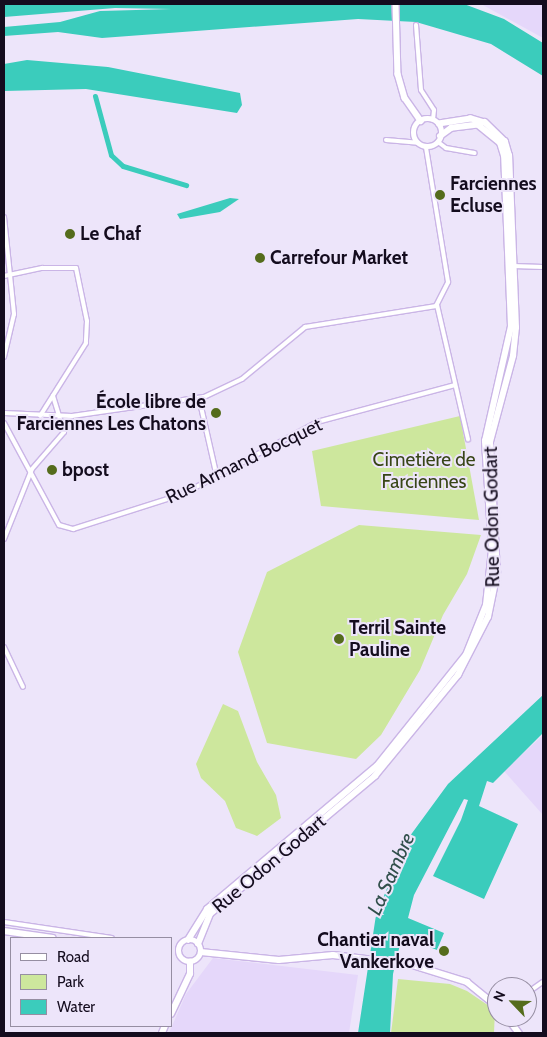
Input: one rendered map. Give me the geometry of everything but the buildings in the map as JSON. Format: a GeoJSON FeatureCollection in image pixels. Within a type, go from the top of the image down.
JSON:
{"type":"FeatureCollection","features":[{"type":"Feature","properties":{"kind":"main road"},"geometry":{"type":"LineString","coordinates":[[396,4],[395,34],[401,86],[421,121]]}},
{"type":"Feature","properties":{"kind":"main road","name":"Rue Odon Godart"},"geometry":{"type":"LineString","coordinates":[[198,944],[210,914],[375,776],[458,675],[480,638],[497,573],[490,442],[513,356],[505,142],[485,123],[471,119],[438,124]]}},
{"type":"Feature","properties":{"kind":"main road"},"geometry":{"type":"LineString","coordinates":[[433,120],[438,124],[440,139],[426,147],[418,143],[414,131],[421,121],[433,120]]}},
{"type":"Feature","properties":{"kind":"main road","name":"Rue Odon Godart"},"geometry":{"type":"LineString","coordinates":[[188,940],[207,909],[377,766],[466,655],[491,578],[485,441],[509,351],[511,266],[500,143],[478,125],[465,124],[440,139]]}},
{"type":"Feature","properties":{"kind":"main road"},"geometry":{"type":"LineString","coordinates":[[4,931],[46,937]]}},
{"type":"Feature","properties":{"kind":"main road"},"geometry":{"type":"LineString","coordinates":[[180,950],[188,940],[198,944],[201,952]]}},
{"type":"Feature","properties":{"kind":"main road"},"geometry":{"type":"LineString","coordinates":[[172,948],[180,950]]}},
{"type":"Feature","properties":{"kind":"main road"},"geometry":{"type":"LineString","coordinates":[[180,950],[182,958],[190,962]]}},
{"type":"Feature","properties":{"kind":"main road"},"geometry":{"type":"LineString","coordinates":[[172,1012],[190,974],[190,962],[201,952],[279,960],[333,955],[409,964],[467,982],[487,998]]}},
{"type":"Feature","properties":{"kind":"street"},"geometry":{"type":"LineString","coordinates":[[416,25],[421,90],[434,110],[433,120]]}},
{"type":"Feature","properties":{"kind":"street"},"geometry":{"type":"LineString","coordinates":[[440,139],[446,148],[475,153]]}},
{"type":"Feature","properties":{"kind":"street"},"geometry":{"type":"LineString","coordinates":[[386,140],[418,143]]}},
{"type":"Feature","properties":{"kind":"street"},"geometry":{"type":"LineString","coordinates":[[426,147],[448,282],[437,305],[468,439]]}},
{"type":"Feature","properties":{"kind":"street"},"geometry":{"type":"LineString","coordinates":[[4,217],[11,275],[14,324],[4,357]]}},
{"type":"Feature","properties":{"kind":"street"},"geometry":{"type":"LineString","coordinates":[[511,266],[543,267]]}},
{"type":"Feature","properties":{"kind":"street"},"geometry":{"type":"LineString","coordinates":[[4,276],[76,268],[87,321],[86,343],[40,416]]}},
{"type":"Feature","properties":{"kind":"street"},"geometry":{"type":"LineString","coordinates":[[4,413],[60,416],[157,407],[199,398],[242,379],[305,327],[437,305]]}},
{"type":"Feature","properties":{"kind":"street","name":"Rue Armand Bocquet"},"geometry":{"type":"LineString","coordinates":[[4,423],[32,469],[59,525],[73,529],[183,494],[216,473],[317,422],[455,385]]}},
{"type":"Feature","properties":{"kind":"street"},"geometry":{"type":"LineString","coordinates":[[4,538],[32,469],[62,439],[60,416],[52,396]]}},
{"type":"Feature","properties":{"kind":"street"},"geometry":{"type":"LineString","coordinates":[[199,398],[216,473]]}},
{"type":"Feature","properties":{"kind":"street"},"geometry":{"type":"LineString","coordinates":[[4,646],[23,687]]}},
{"type":"Feature","properties":{"kind":"street"},"geometry":{"type":"LineString","coordinates":[[4,922],[105,937]]}},
{"type":"Feature","properties":{"kind":"shaded area"},"geometry":{"type":"Polygon","coordinates":[[[481,4],[543,4],[543,38],[481,4]]]}},
{"type":"Feature","properties":{"kind":"shaded area"},"geometry":{"type":"Polygon","coordinates":[[[543,735],[543,815],[504,771],[543,735]]]}},
{"type":"Feature","properties":{"kind":"shaded area"},"geometry":{"type":"Polygon","coordinates":[[[213,958],[358,975],[349,1033],[169,1033],[186,994],[213,958]]]}},
{"type":"Feature","properties":{"kind":"green space","name":"Cimetière de Farciennes"},"geometry":{"type":"Polygon","coordinates":[[[460,416],[479,520],[321,506],[312,451],[460,416]]]}},
{"type":"Feature","properties":{"kind":"green space","name":"Terril Sainte Pauline"},"geometry":{"type":"Polygon","coordinates":[[[359,525],[481,535],[467,574],[443,615],[420,670],[381,735],[356,759],[267,743],[238,652],[267,572],[359,525]]]}},
{"type":"Feature","properties":{"kind":"green space"},"geometry":{"type":"Polygon","coordinates":[[[223,704],[238,711],[257,762],[276,795],[281,818],[257,836],[236,828],[225,801],[201,778],[196,764],[223,704]]]}},
{"type":"Feature","properties":{"kind":"green space"},"geometry":{"type":"Polygon","coordinates":[[[398,979],[450,984],[467,991],[487,1005],[487,1027],[494,1027],[494,1033],[391,1033],[398,979]]]}},
{"type":"Feature","properties":{"kind":"water"},"geometry":{"type":"Polygon","coordinates":[[[4,4],[464,4],[504,19],[543,43],[543,76],[491,44],[416,22],[358,19],[102,38],[58,32],[4,36],[4,27],[60,22],[100,11],[172,9],[115,8],[4,17],[4,4]]]}},
{"type":"Feature","properties":{"kind":"water"},"geometry":{"type":"Polygon","coordinates":[[[27,60],[108,67],[240,93],[242,105],[237,113],[86,89],[4,91],[4,64],[27,60]]]}},
{"type":"Feature","properties":{"kind":"water"},"geometry":{"type":"Polygon","coordinates":[[[230,198],[239,199],[220,212],[180,219],[177,214],[230,198]]]}},
{"type":"Feature","properties":{"kind":"water"},"geometry":{"type":"Polygon","coordinates":[[[543,695],[543,733],[493,783],[487,781],[479,806],[518,824],[484,899],[433,876],[461,820],[468,800],[464,799],[414,895],[408,918],[444,933],[437,950],[402,936],[393,974],[390,1033],[358,1033],[376,915],[407,840],[448,784],[543,695]]]}},
{"type":"Feature","properties":{"kind":"waterway"},"geometry":{"type":"LineString","coordinates":[[95,96],[111,155],[123,166],[186,185]]}},
{"type":"Feature","properties":{"kind":"place","name":"Farciennes Ecluse"},"geometry":{"type":"Point","coordinates":[440,195]}},
{"type":"Feature","properties":{"kind":"place","name":"Le Chaf"},"geometry":{"type":"Point","coordinates":[70,234]}},
{"type":"Feature","properties":{"kind":"place","name":"Carrefour Market"},"geometry":{"type":"Point","coordinates":[260,258]}},
{"type":"Feature","properties":{"kind":"place","name":"École libre de Farciennes Les Chatons"},"geometry":{"type":"Point","coordinates":[216,413]}},
{"type":"Feature","properties":{"kind":"place","name":"bpost"},"geometry":{"type":"Point","coordinates":[52,470]}},
{"type":"Feature","properties":{"kind":"place","name":"Terril Sainte Pauline"},"geometry":{"type":"Point","coordinates":[339,639]}},
{"type":"Feature","properties":{"kind":"place","name":"Chantier naval Vankerkove"},"geometry":{"type":"Point","coordinates":[444,951]}},
{"type":"Feature","properties":{"kind":"water label","name":"La Sambre"},"geometry":{"type":"Point","coordinates":[391,874]}}]}
